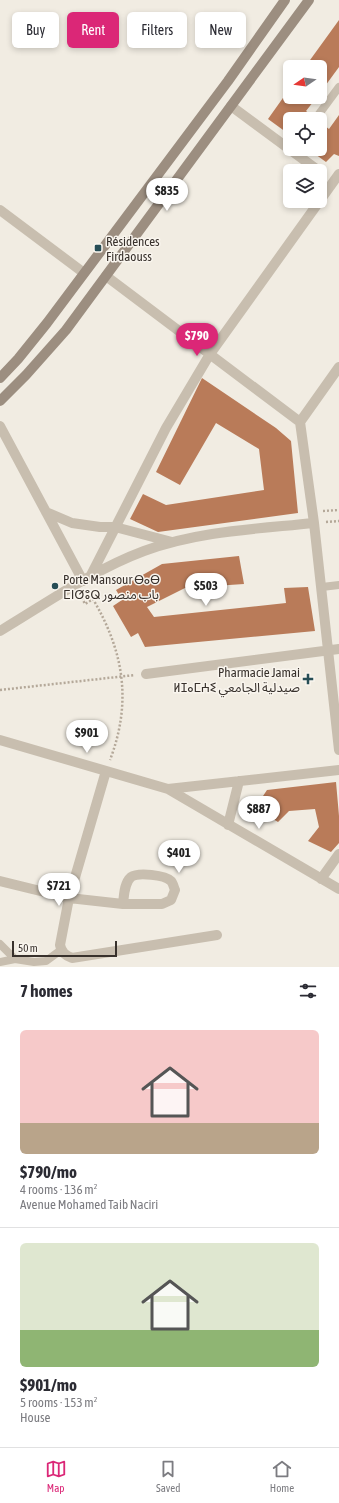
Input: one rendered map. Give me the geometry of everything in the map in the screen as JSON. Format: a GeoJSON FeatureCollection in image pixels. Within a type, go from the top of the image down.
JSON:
{"type":"FeatureCollection","features":[{"type":"Feature","properties":{"kind":"street"},"geometry":{"type":"LineString","coordinates":[[0,378],[33,341],[228,81],[285,0]]}},
{"type":"Feature","properties":{"kind":"street"},"geometry":{"type":"LineString","coordinates":[[0,401],[46,353],[106,276],[309,0]]}},
{"type":"Feature","properties":{"kind":"street"},"geometry":{"type":"LineString","coordinates":[[231,106],[308,164]]}},
{"type":"Feature","properties":{"kind":"street"},"geometry":{"type":"LineString","coordinates":[[83,581],[115,527],[166,428],[210,354],[337,181],[327,176]]}},
{"type":"Feature","properties":{"kind":"street"},"geometry":{"type":"LineString","coordinates":[[0,210],[84,273]]}},
{"type":"Feature","properties":{"kind":"street"},"geometry":{"type":"LineString","coordinates":[[106,276],[300,422]]}},
{"type":"Feature","properties":{"kind":"street"},"geometry":{"type":"LineString","coordinates":[[339,367],[300,422],[322,587],[334,650],[339,750]]}},
{"type":"Feature","properties":{"kind":"street"},"geometry":{"type":"LineString","coordinates":[[0,426],[83,581]]}},
{"type":"Feature","properties":{"kind":"street"},"geometry":{"type":"LineString","coordinates":[[46,512],[66,521],[86,526],[115,527],[172,542]]}},
{"type":"Feature","properties":{"kind":"street"},"geometry":{"type":"LineString","coordinates":[[0,631],[83,581],[137,554],[172,542],[206,535],[314,523]]}},
{"type":"Feature","properties":{"kind":"street"},"geometry":{"type":"LineString","coordinates":[[146,674],[334,650]]}},
{"type":"Feature","properties":{"kind":"street"},"geometry":{"type":"LineString","coordinates":[[0,740],[168,789],[339,889]]}},
{"type":"Feature","properties":{"kind":"street"},"geometry":{"type":"LineString","coordinates":[[168,789],[339,770]]}},
{"type":"Feature","properties":{"kind":"street"},"geometry":{"type":"LineString","coordinates":[[106,771],[69,898],[60,945],[61,950],[65,955],[72,958],[217,935]]}},
{"type":"Feature","properties":{"kind":"street"},"geometry":{"type":"LineString","coordinates":[[228,825],[239,781]]}},
{"type":"Feature","properties":{"kind":"street"},"geometry":{"type":"LineString","coordinates":[[321,878],[339,854]]}},
{"type":"Feature","properties":{"kind":"street"},"geometry":{"type":"LineString","coordinates":[[0,881],[69,898],[123,904],[162,904],[171,900],[175,890],[171,881],[162,876],[140,874],[131,877],[126,885],[123,904]]}},
{"type":"Feature","properties":{"kind":"lane"},"geometry":{"type":"LineString","coordinates":[[320,112],[339,87]]}},
{"type":"Feature","properties":{"kind":"lane"},"geometry":{"type":"LineString","coordinates":[[322,587],[339,585]]}},
{"type":"Feature","properties":{"kind":"lane"},"geometry":{"type":"LineString","coordinates":[[0,944],[15,959]]}},
{"type":"Feature","properties":{"kind":"lane"},"geometry":{"type":"LineString","coordinates":[[0,962],[15,959],[34,962],[46,961],[61,950]]}},
{"type":"Feature","properties":{"kind":"path"},"geometry":{"type":"LineString","coordinates":[[83,581],[85,604],[93,599],[103,616],[114,642],[122,676],[123,697],[118,737],[106,771]]}},
{"type":"Feature","properties":{"kind":"path"},"geometry":{"type":"LineString","coordinates":[[0,690],[146,674]]}},
{"type":"Feature","properties":{"kind":"building"},"geometry":{"type":"Polygon","coordinates":[[[339,20],[339,67],[327,83],[327,60],[310,60],[339,20]]]}},
{"type":"Feature","properties":{"kind":"building"},"geometry":{"type":"Polygon","coordinates":[[[283,98],[283,104],[312,104],[306,111],[307,112],[283,112],[283,130],[268,119],[283,98]]]}},
{"type":"Feature","properties":{"kind":"building"},"geometry":{"type":"Polygon","coordinates":[[[339,115],[339,156],[334,154],[326,162],[318,156],[327,156],[327,127],[329,129],[339,115]]]}},
{"type":"Feature","properties":{"kind":"building"},"geometry":{"type":"Polygon","coordinates":[[[202,378],[276,428],[291,441],[298,513],[158,532],[130,519],[143,494],[166,505],[264,490],[259,449],[216,423],[180,485],[156,472],[202,378]]]}},
{"type":"Feature","properties":{"kind":"building"},"geometry":{"type":"Polygon","coordinates":[[[239,556],[244,584],[185,588],[147,607],[154,617],[286,603],[284,588],[308,587],[315,631],[145,647],[138,633],[131,637],[113,606],[122,600],[116,590],[162,564],[239,556]]]}},
{"type":"Feature","properties":{"kind":"building"},"geometry":{"type":"Polygon","coordinates":[[[336,782],[339,816],[339,843],[331,852],[308,841],[319,827],[315,809],[289,811],[278,822],[255,808],[267,790],[336,782]]]}},
{"type":"Feature","properties":{"kind":"place","name":"Résidences Firdaouss"},"geometry":{"type":"Point","coordinates":[98,248]}},
{"type":"Feature","properties":{"kind":"place","name":"Porte Mansour ⴱⴰⴱ ⵎⵏⵚⵓⵕ باب منصور"},"geometry":{"type":"Point","coordinates":[55,586]}},
{"type":"Feature","properties":{"kind":"place","name":"Pharmacie Jamai ⵍⵊⴰⵎⵄⵉ صيدلية الجامعي"},"geometry":{"type":"Point","coordinates":[308,679]}}]}
